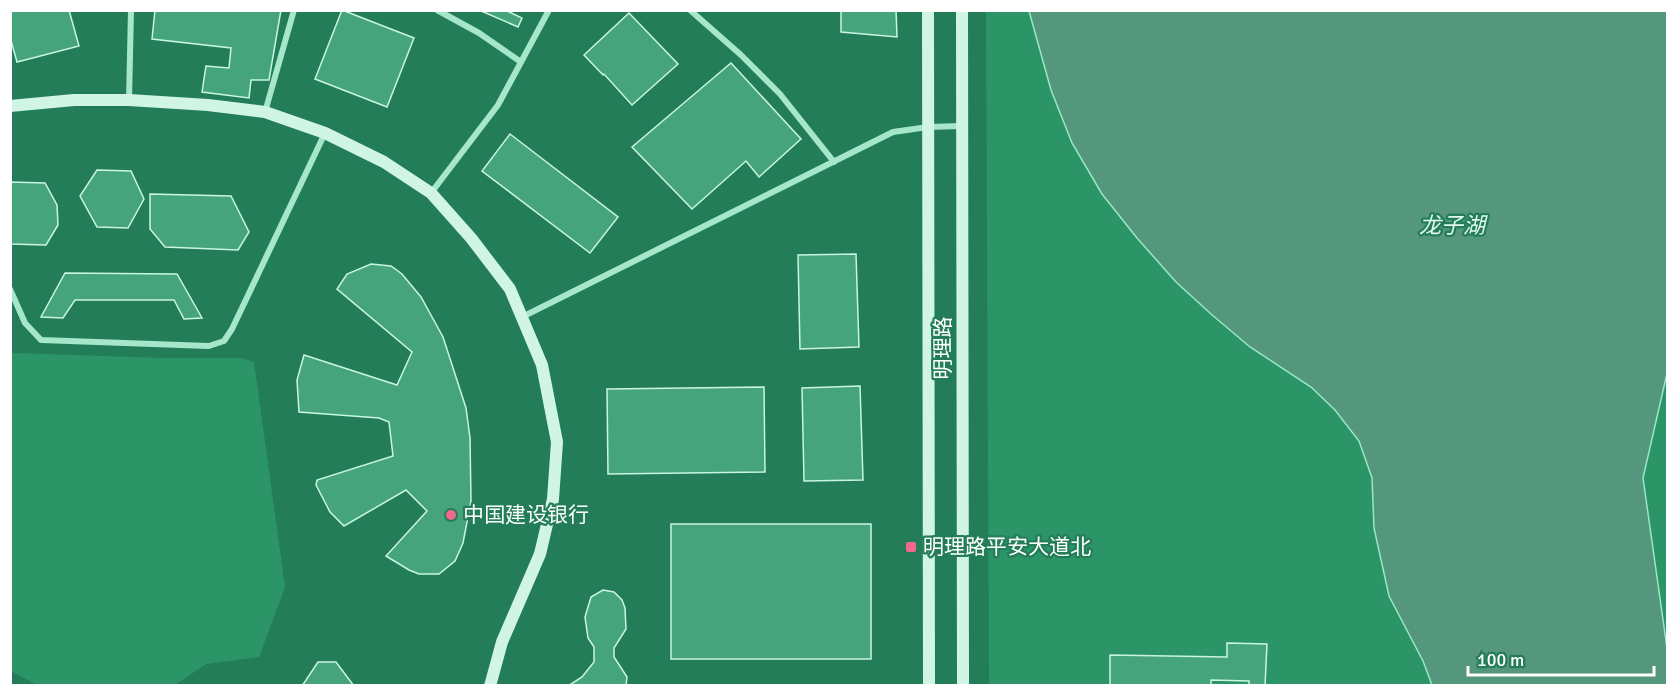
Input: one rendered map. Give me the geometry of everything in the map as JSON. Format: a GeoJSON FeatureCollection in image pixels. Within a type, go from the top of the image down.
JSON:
{"type":"FeatureCollection","features":[{"type":"Feature","properties":{"kind":"main road","name":"明理路"},"geometry":{"type":"LineString","coordinates":[[928,10],[929,686]]}},
{"type":"Feature","properties":{"kind":"main road","name":"明理路"},"geometry":{"type":"LineString","coordinates":[[962,10],[963,686]]}},
{"type":"Feature","properties":{"kind":"main road"},"geometry":{"type":"LineString","coordinates":[[10,106],[74,100],[129,100],[208,105],[265,112],[325,133],[384,162],[431,194],[471,238],[510,289],[522,317],[542,365],[557,442],[553,499],[540,555],[502,642],[490,686]]}},
{"type":"Feature","properties":{"kind":"street"},"geometry":{"type":"LineString","coordinates":[[129,100],[131,10]]}},
{"type":"Feature","properties":{"kind":"street"},"geometry":{"type":"LineString","coordinates":[[265,112],[294,10]]}},
{"type":"Feature","properties":{"kind":"street"},"geometry":{"type":"LineString","coordinates":[[437,10],[479,33],[521,62]]}},
{"type":"Feature","properties":{"kind":"street"},"geometry":{"type":"LineString","coordinates":[[431,194],[498,105],[549,10]]}},
{"type":"Feature","properties":{"kind":"street"},"geometry":{"type":"LineString","coordinates":[[690,10],[741,55],[780,94],[834,162]]}},
{"type":"Feature","properties":{"kind":"street"},"geometry":{"type":"LineString","coordinates":[[522,317],[893,132],[928,127],[961,126]]}},
{"type":"Feature","properties":{"kind":"street"},"geometry":{"type":"LineString","coordinates":[[10,289],[25,323],[40,340],[209,345],[224,341],[232,329],[325,133]]}},
{"type":"Feature","properties":{"kind":"shaded area","name":"龙子湖"},"geometry":{"type":"Polygon","coordinates":[[[986,11],[1667,11],[1667,685],[989,685],[986,11]]]}},
{"type":"Feature","properties":{"kind":"shaded area"},"geometry":{"type":"Polygon","coordinates":[[[14,353],[241,358],[254,362],[285,587],[259,657],[206,664],[175,685],[37,685],[11,671],[10,355],[14,353]]]}},
{"type":"Feature","properties":{"kind":"water","name":"龙子湖"},"geometry":{"type":"Polygon","coordinates":[[[1029,11],[1667,11],[1668,369],[1643,478],[1667,648],[1667,685],[1432,685],[1423,661],[1389,596],[1374,528],[1372,478],[1359,441],[1335,410],[1311,387],[1250,347],[1176,282],[1102,194],[1072,143],[1051,90],[1029,11]]]}},
{"type":"Feature","properties":{"kind":"building"},"geometry":{"type":"Polygon","coordinates":[[[10,10],[69,10],[79,46],[17,62],[10,37],[10,10]]]}},
{"type":"Feature","properties":{"kind":"building"},"geometry":{"type":"Polygon","coordinates":[[[155,10],[281,10],[269,80],[251,80],[249,98],[202,92],[206,66],[229,68],[231,48],[152,39],[155,10]]]}},
{"type":"Feature","properties":{"kind":"building"},"geometry":{"type":"Polygon","coordinates":[[[342,10],[414,38],[387,107],[315,79],[342,10]]]}},
{"type":"Feature","properties":{"kind":"building"},"geometry":{"type":"Polygon","coordinates":[[[479,10],[505,10],[522,18],[518,27],[479,10]]]}},
{"type":"Feature","properties":{"kind":"building"},"geometry":{"type":"Polygon","coordinates":[[[841,10],[896,10],[897,37],[841,32],[841,10]]]}},
{"type":"Feature","properties":{"kind":"building"},"geometry":{"type":"Polygon","coordinates":[[[629,13],[678,64],[632,105],[584,55],[629,13]]]}},
{"type":"Feature","properties":{"kind":"building"},"geometry":{"type":"Polygon","coordinates":[[[731,63],[801,139],[759,177],[746,161],[692,209],[632,147],[731,63]]]}},
{"type":"Feature","properties":{"kind":"building"},"geometry":{"type":"Polygon","coordinates":[[[510,134],[618,217],[590,253],[482,171],[510,134]]]}},
{"type":"Feature","properties":{"kind":"building"},"geometry":{"type":"Polygon","coordinates":[[[97,170],[131,171],[144,199],[128,228],[97,227],[80,196],[97,170]]]}},
{"type":"Feature","properties":{"kind":"building"},"geometry":{"type":"Polygon","coordinates":[[[10,182],[45,183],[57,205],[58,225],[46,245],[10,244],[10,182]]]}},
{"type":"Feature","properties":{"kind":"building"},"geometry":{"type":"Polygon","coordinates":[[[150,194],[231,196],[249,232],[238,250],[165,247],[150,229],[150,194]]]}},
{"type":"Feature","properties":{"kind":"building"},"geometry":{"type":"Polygon","coordinates":[[[856,254],[859,347],[800,349],[798,255],[856,254]]]}},
{"type":"Feature","properties":{"kind":"building"},"geometry":{"type":"Polygon","coordinates":[[[371,264],[391,266],[402,274],[421,297],[443,337],[466,408],[470,438],[471,501],[463,543],[455,561],[439,574],[419,574],[386,556],[427,511],[406,490],[344,526],[330,512],[316,485],[317,480],[393,456],[389,422],[379,418],[299,412],[297,380],[304,355],[397,385],[412,352],[337,289],[347,274],[371,264]]]}},
{"type":"Feature","properties":{"kind":"building"},"geometry":{"type":"Polygon","coordinates":[[[65,273],[177,274],[202,318],[184,319],[174,300],[75,300],[63,318],[41,317],[65,273]]]}},
{"type":"Feature","properties":{"kind":"building"},"geometry":{"type":"Polygon","coordinates":[[[860,386],[863,480],[804,481],[802,388],[860,386]]]}},
{"type":"Feature","properties":{"kind":"building"},"geometry":{"type":"Polygon","coordinates":[[[764,387],[765,472],[608,474],[607,389],[764,387]]]}},
{"type":"Feature","properties":{"kind":"building"},"geometry":{"type":"Polygon","coordinates":[[[671,524],[871,524],[871,659],[671,659],[671,524]]]}},
{"type":"Feature","properties":{"kind":"building"},"geometry":{"type":"Polygon","coordinates":[[[603,590],[614,592],[622,600],[625,608],[626,629],[614,648],[614,657],[627,677],[626,686],[568,686],[582,677],[594,662],[594,647],[588,638],[585,617],[591,597],[603,590]]]}},
{"type":"Feature","properties":{"kind":"building"},"geometry":{"type":"Polygon","coordinates":[[[1227,643],[1267,644],[1265,686],[1249,686],[1249,681],[1211,680],[1211,686],[1110,686],[1110,655],[1227,657],[1227,643]]]}},
{"type":"Feature","properties":{"kind":"building"},"geometry":{"type":"Polygon","coordinates":[[[318,662],[336,662],[354,686],[302,686],[318,662]]]}},
{"type":"Feature","properties":{"kind":"place","name":"中国建设银行"},"geometry":{"type":"Point","coordinates":[451,515]}},
{"type":"Feature","properties":{"kind":"place","name":"明理路平安大道北"},"geometry":{"type":"Point","coordinates":[911,547]}}]}
